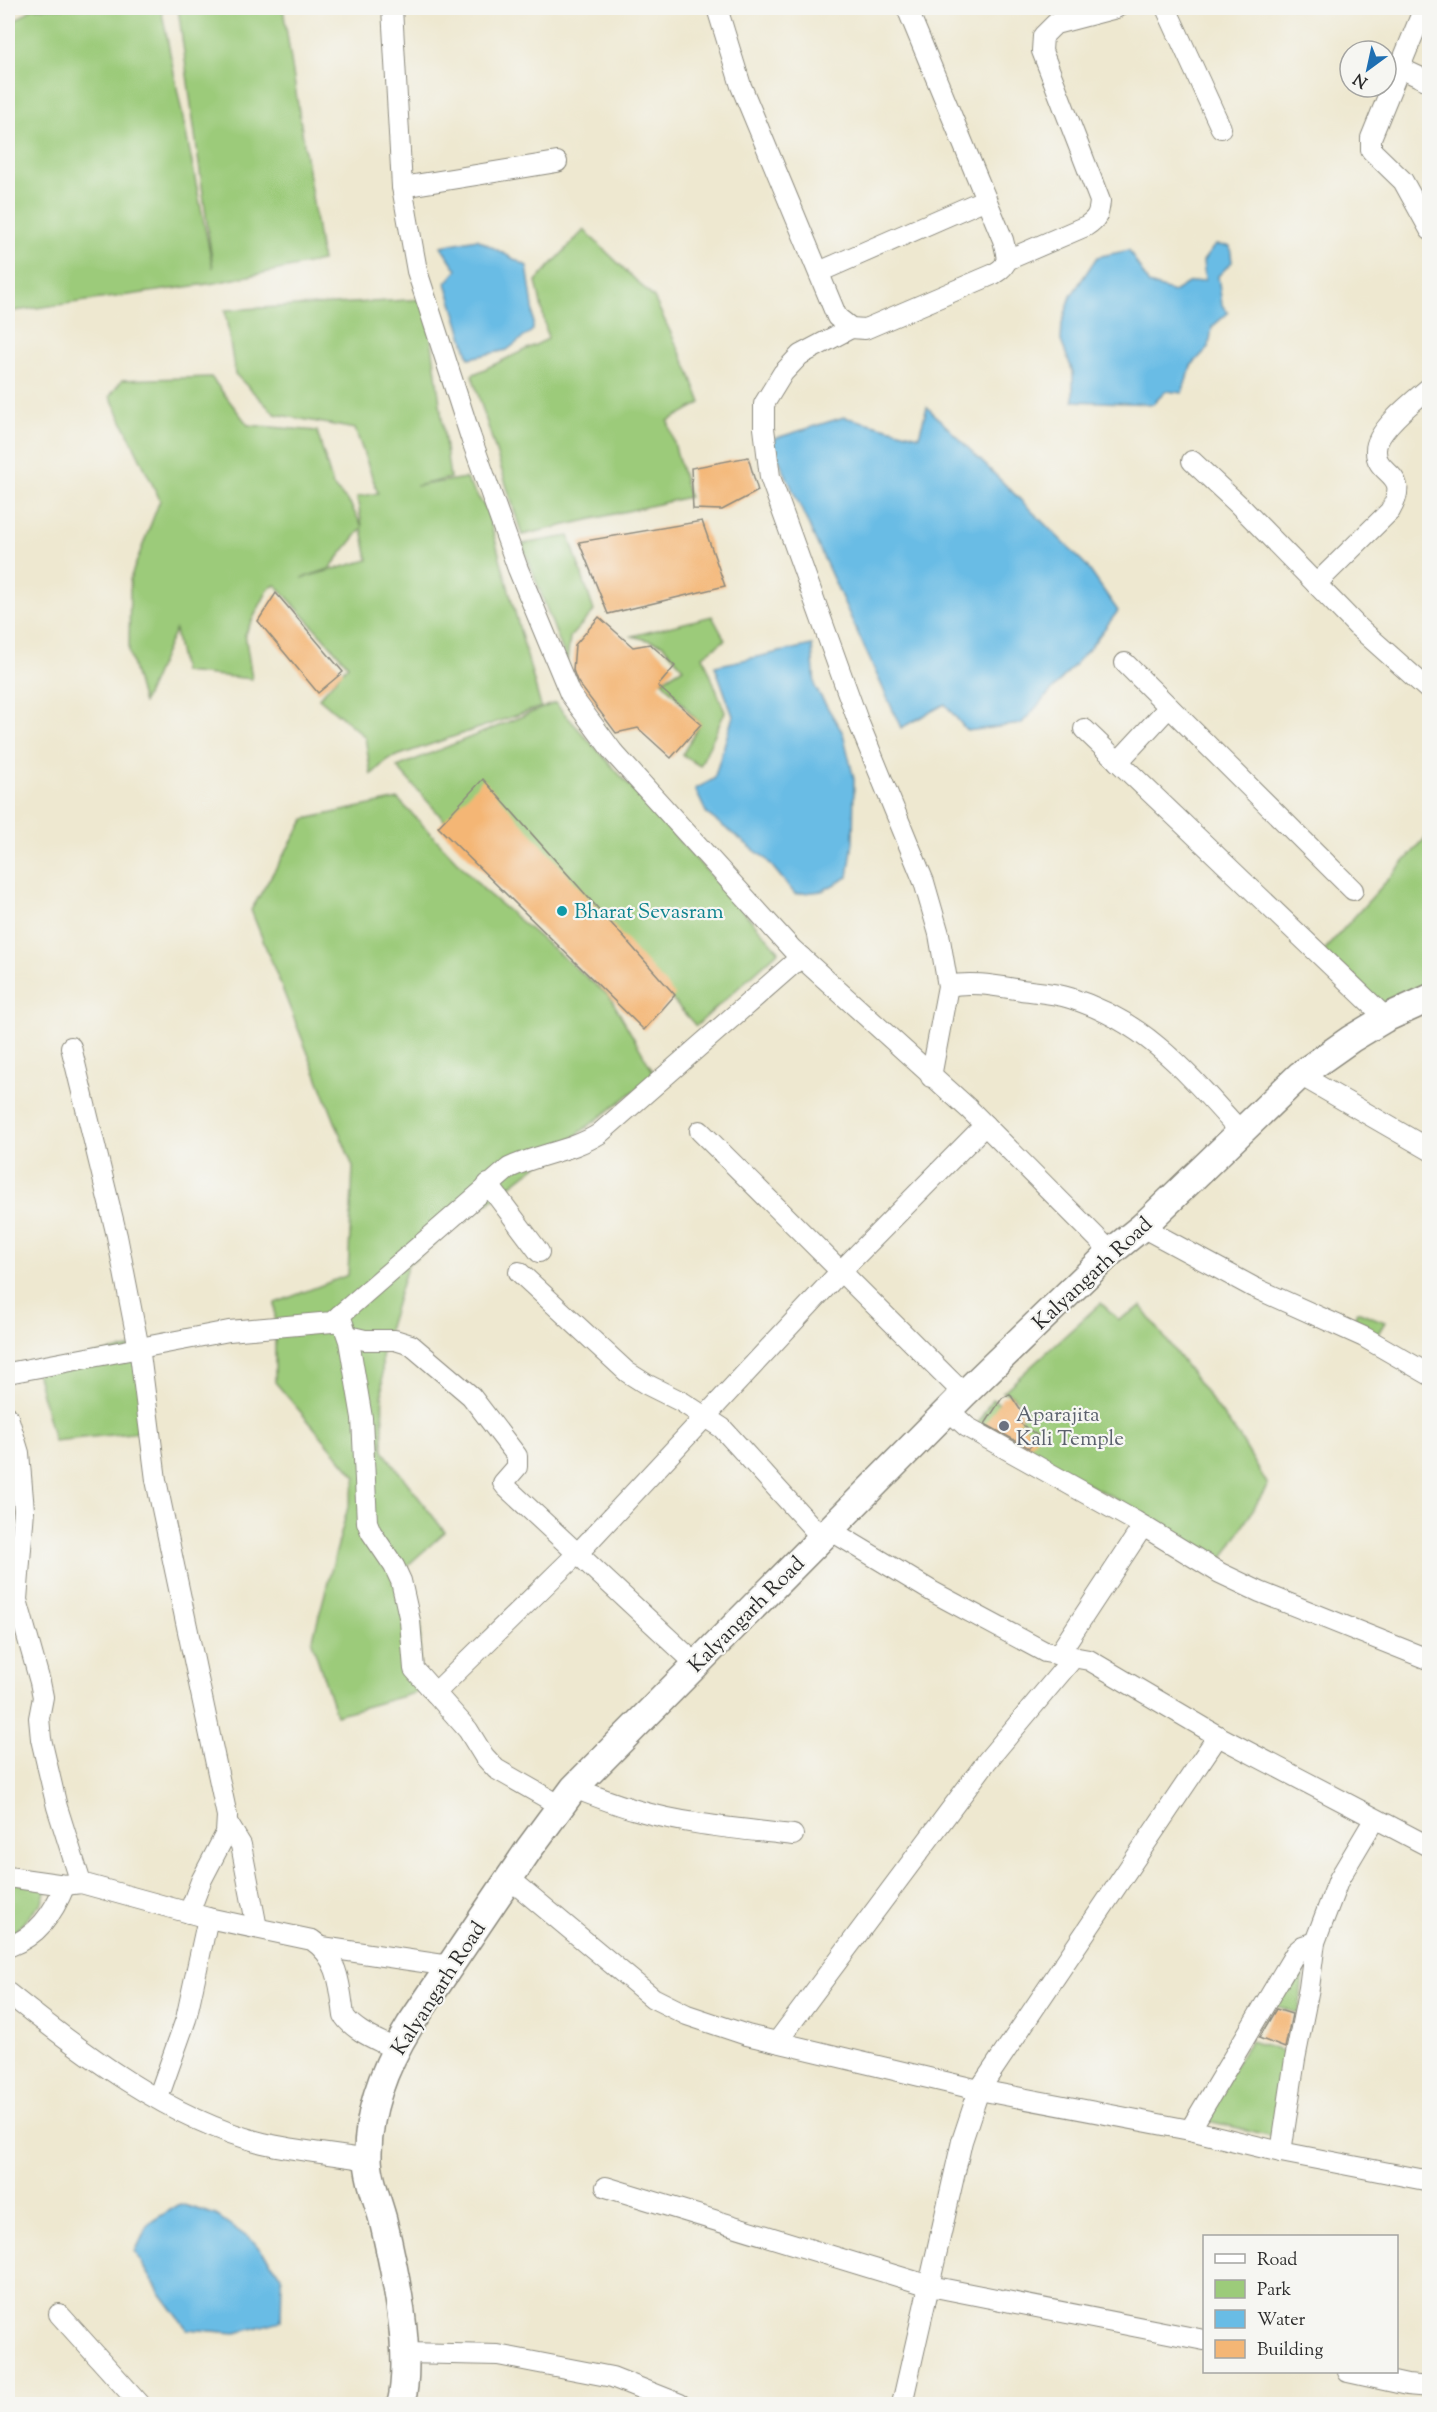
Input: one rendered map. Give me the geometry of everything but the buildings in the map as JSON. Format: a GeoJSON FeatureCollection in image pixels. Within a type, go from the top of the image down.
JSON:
{"type":"FeatureCollection","features":[{"type":"Feature","properties":{"kind":"main road","name":"Kalyangarh Road"},"geometry":{"type":"LineString","coordinates":[[400,2404],[405,2342],[387,2240],[368,2160],[371,2129],[382,2078],[395,2049],[568,1797],[696,1664],[956,1402],[1111,1252],[1142,1227],[1300,1075],[1351,1039],[1386,1018],[1430,998]]}},
{"type":"Feature","properties":{"kind":"street"},"geometry":{"type":"LineString","coordinates":[[393,8],[402,187],[417,271],[471,438],[518,569],[570,694],[613,752],[672,820],[801,957],[985,1125],[1111,1252]]}},
{"type":"Feature","properties":{"kind":"street"},"geometry":{"type":"LineString","coordinates":[[717,8],[741,86],[837,317],[851,328]]}},
{"type":"Feature","properties":{"kind":"street"},"geometry":{"type":"LineString","coordinates":[[907,8],[1003,240],[1007,260],[1004,268],[994,274],[865,329],[851,328],[800,355],[783,373],[764,404],[764,428],[770,477],[858,721],[924,882],[939,934],[948,986],[931,1077]]}},
{"type":"Feature","properties":{"kind":"street"},"geometry":{"type":"LineString","coordinates":[[1007,260],[1086,226],[1095,220],[1099,213],[1100,201],[1042,51],[1043,36],[1055,24],[1116,8]]}},
{"type":"Feature","properties":{"kind":"street"},"geometry":{"type":"LineString","coordinates":[[1166,8],[1221,128]]}},
{"type":"Feature","properties":{"kind":"street"},"geometry":{"type":"LineString","coordinates":[[1424,8],[1371,138],[1371,150],[1403,181],[1430,230]]}},
{"type":"Feature","properties":{"kind":"street"},"geometry":{"type":"LineString","coordinates":[[1400,68],[1430,82]]}},
{"type":"Feature","properties":{"kind":"street"},"geometry":{"type":"LineString","coordinates":[[402,187],[557,162]]}},
{"type":"Feature","properties":{"kind":"street"},"geometry":{"type":"LineString","coordinates":[[819,272],[986,199]]}},
{"type":"Feature","properties":{"kind":"street"},"geometry":{"type":"LineString","coordinates":[[1316,584],[1390,511],[1399,491],[1396,482],[1378,459],[1376,450],[1380,437],[1396,418],[1430,387]]}},
{"type":"Feature","properties":{"kind":"street"},"geometry":{"type":"LineString","coordinates":[[1192,462],[1239,505],[1357,626],[1430,691]]}},
{"type":"Feature","properties":{"kind":"street"},"geometry":{"type":"LineString","coordinates":[[1125,663],[1353,890]]}},
{"type":"Feature","properties":{"kind":"street"},"geometry":{"type":"LineString","coordinates":[[1118,762],[1169,707]]}},
{"type":"Feature","properties":{"kind":"street"},"geometry":{"type":"LineString","coordinates":[[1084,729],[1386,1018]]}},
{"type":"Feature","properties":{"kind":"street"},"geometry":{"type":"LineString","coordinates":[[8,1373],[138,1346],[229,1331],[332,1322],[488,1184],[517,1164],[576,1146],[599,1134],[801,957]]}},
{"type":"Feature","properties":{"kind":"street"},"geometry":{"type":"LineString","coordinates":[[948,986],[962,983],[1068,997],[1108,1012],[1147,1035],[1189,1075],[1240,1132]]}},
{"type":"Feature","properties":{"kind":"street"},"geometry":{"type":"LineString","coordinates":[[71,1047],[117,1236],[138,1346],[156,1480],[227,1822],[226,1833],[201,1881],[189,1913]]}},
{"type":"Feature","properties":{"kind":"street"},"geometry":{"type":"LineString","coordinates":[[1300,1075],[1430,1150]]}},
{"type":"Feature","properties":{"kind":"street"},"geometry":{"type":"LineString","coordinates":[[435,1693],[578,1553],[840,1272],[985,1125]]}},
{"type":"Feature","properties":{"kind":"street"},"geometry":{"type":"LineString","coordinates":[[700,1131],[840,1272],[956,1402],[967,1427],[1143,1526],[1220,1573],[1430,1660]]}},
{"type":"Feature","properties":{"kind":"street"},"geometry":{"type":"LineString","coordinates":[[488,1184],[539,1252]]}},
{"type":"Feature","properties":{"kind":"street"},"geometry":{"type":"LineString","coordinates":[[1142,1227],[1253,1287],[1364,1337],[1430,1375]]}},
{"type":"Feature","properties":{"kind":"street"},"geometry":{"type":"LineString","coordinates":[[519,1272],[627,1372],[682,1402],[722,1428],[826,1534],[1044,1652],[1089,1660],[1218,1736],[1374,1820],[1430,1847]]}},
{"type":"Feature","properties":{"kind":"street"},"geometry":{"type":"LineString","coordinates":[[340,1315],[348,1336],[362,1418],[367,1522],[401,1581],[410,1621],[414,1670],[468,1730],[484,1756],[496,1769],[568,1797],[719,1826],[793,1835]]}},
{"type":"Feature","properties":{"kind":"street"},"geometry":{"type":"LineString","coordinates":[[348,1336],[365,1340],[395,1340],[411,1345],[471,1396],[517,1456],[517,1467],[503,1483],[506,1487],[696,1664]]}},
{"type":"Feature","properties":{"kind":"street"},"geometry":{"type":"LineString","coordinates":[[8,1417],[19,1454],[24,1510],[17,1600],[43,1697],[39,1718],[41,1739],[73,1884],[39,1928],[22,1942],[8,1947]]}},
{"type":"Feature","properties":{"kind":"street"},"geometry":{"type":"LineString","coordinates":[[777,2042],[1066,1656],[1143,1526]]}},
{"type":"Feature","properties":{"kind":"street"},"geometry":{"type":"LineString","coordinates":[[902,2404],[962,2140],[979,2090],[1218,1736]]}},
{"type":"Feature","properties":{"kind":"street"},"geometry":{"type":"LineString","coordinates":[[1281,2152],[1294,2059],[1309,1988],[1315,1942],[1339,1879],[1374,1820]]}},
{"type":"Feature","properties":{"kind":"street"},"geometry":{"type":"LineString","coordinates":[[227,1822],[241,1845],[257,1928]]}},
{"type":"Feature","properties":{"kind":"street"},"geometry":{"type":"LineString","coordinates":[[8,1877],[73,1884],[208,1918],[312,1940],[322,1947],[339,1974],[344,2016],[348,2022],[395,2049]]}},
{"type":"Feature","properties":{"kind":"street"},"geometry":{"type":"LineString","coordinates":[[510,1879],[653,1998],[687,2015],[747,2035],[979,2090],[1190,2130],[1281,2152],[1430,2181]]}},
{"type":"Feature","properties":{"kind":"street"},"geometry":{"type":"LineString","coordinates":[[158,2098],[186,2019],[208,1918]]}},
{"type":"Feature","properties":{"kind":"street"},"geometry":{"type":"LineString","coordinates":[[1190,2130],[1296,1952],[1303,1946],[1315,1942]]}},
{"type":"Feature","properties":{"kind":"street"},"geometry":{"type":"LineString","coordinates":[[322,1947],[450,1966]]}},
{"type":"Feature","properties":{"kind":"street"},"geometry":{"type":"LineString","coordinates":[[8,1994],[38,2018],[139,2089],[208,2124],[263,2143],[368,2160]]}},
{"type":"Feature","properties":{"kind":"street"},"geometry":{"type":"LineString","coordinates":[[606,2187],[930,2286],[1203,2340]]}},
{"type":"Feature","properties":{"kind":"street"},"geometry":{"type":"LineString","coordinates":[[59,2314],[140,2404]]}},
{"type":"Feature","properties":{"kind":"street"},"geometry":{"type":"LineString","coordinates":[[405,2353],[498,2355],[612,2377],[680,2404]]}},
{"type":"Feature","properties":{"kind":"street"},"geometry":{"type":"LineString","coordinates":[[1353,2373],[1407,2385],[1430,2387]]}},
{"type":"Feature","properties":{"kind":"street"},"geometry":{"type":"LineString","coordinates":[[1425,2404],[1430,2395]]}},
{"type":"Feature","properties":{"kind":"green space"},"geometry":{"type":"Polygon","coordinates":[[[33,8],[161,8],[213,268],[178,8],[283,8],[322,261],[215,283],[8,312],[8,26],[33,8]]]}},
{"type":"Feature","properties":{"kind":"green space"},"geometry":{"type":"Polygon","coordinates":[[[584,230],[654,298],[689,371],[701,403],[668,421],[689,497],[522,535],[472,375],[548,339],[536,281],[584,230]]]}},
{"type":"Feature","properties":{"kind":"green space"},"geometry":{"type":"Polygon","coordinates":[[[426,299],[450,478],[416,486],[465,478],[487,510],[541,707],[388,759],[371,775],[365,737],[319,698],[348,665],[276,585],[269,588],[245,634],[252,679],[183,672],[175,630],[143,703],[129,652],[130,579],[160,500],[110,396],[122,380],[211,377],[248,425],[317,431],[333,486],[350,504],[362,526],[357,497],[378,493],[355,429],[275,414],[235,374],[225,310],[426,299]],[[362,528],[329,569],[302,578],[368,560],[362,528]]]}},
{"type":"Feature","properties":{"kind":"green space"},"geometry":{"type":"Polygon","coordinates":[[[569,536],[594,611],[570,637],[567,662],[522,544],[569,536]]]}},
{"type":"Feature","properties":{"kind":"green space"},"geometry":{"type":"Polygon","coordinates":[[[712,616],[725,640],[703,656],[725,712],[700,766],[682,755],[700,724],[662,681],[683,668],[662,644],[632,636],[712,616]]]}},
{"type":"Feature","properties":{"kind":"green space"},"geometry":{"type":"Polygon","coordinates":[[[555,703],[779,951],[696,1026],[481,789],[445,821],[397,767],[555,703]]]}},
{"type":"Feature","properties":{"kind":"green space"},"geometry":{"type":"Polygon","coordinates":[[[398,799],[487,893],[610,997],[655,1075],[408,1264],[382,1350],[383,1451],[445,1532],[407,1566],[421,1624],[418,1692],[336,1715],[312,1642],[356,1477],[275,1382],[275,1303],[348,1275],[353,1167],[251,910],[305,819],[398,799]]]}},
{"type":"Feature","properties":{"kind":"green space"},"geometry":{"type":"Polygon","coordinates":[[[1429,834],[1429,998],[1386,1018],[1320,955],[1429,834]]]}},
{"type":"Feature","properties":{"kind":"green space"},"geometry":{"type":"Polygon","coordinates":[[[1101,1303],[1119,1320],[1141,1306],[1240,1438],[1268,1485],[1222,1560],[1111,1496],[975,1428],[992,1399],[1021,1417],[1028,1409],[1010,1394],[1003,1392],[1101,1303]]]}},
{"type":"Feature","properties":{"kind":"green space"},"geometry":{"type":"Polygon","coordinates":[[[1357,1311],[1385,1322],[1376,1337],[1352,1325],[1357,1311]]]}},
{"type":"Feature","properties":{"kind":"green space"},"geometry":{"type":"Polygon","coordinates":[[[138,1346],[150,1431],[54,1441],[35,1367],[138,1346]]]}},
{"type":"Feature","properties":{"kind":"green space"},"geometry":{"type":"Polygon","coordinates":[[[8,1879],[48,1883],[42,1902],[12,1935],[8,1936],[8,1879]]]}},
{"type":"Feature","properties":{"kind":"green space"},"geometry":{"type":"Polygon","coordinates":[[[1305,1952],[1299,2014],[1272,2004],[1305,1952]]]}},
{"type":"Feature","properties":{"kind":"green space"},"geometry":{"type":"Polygon","coordinates":[[[1250,2041],[1294,2055],[1277,2137],[1200,2119],[1250,2041]]]}},
{"type":"Feature","properties":{"kind":"water"},"geometry":{"type":"Polygon","coordinates":[[[477,239],[527,266],[533,307],[533,330],[507,350],[469,358],[446,283],[457,270],[441,246],[477,239]]]}},
{"type":"Feature","properties":{"kind":"water"},"geometry":{"type":"Polygon","coordinates":[[[1215,245],[1230,246],[1232,262],[1218,276],[1222,305],[1228,313],[1212,327],[1209,347],[1191,366],[1182,393],[1166,391],[1153,404],[1073,401],[1073,372],[1061,341],[1062,323],[1071,296],[1097,257],[1129,250],[1149,284],[1174,292],[1188,283],[1205,280],[1203,261],[1215,245]]]}},
{"type":"Feature","properties":{"kind":"water"},"geometry":{"type":"Polygon","coordinates":[[[927,407],[1086,565],[1118,611],[1089,649],[1021,724],[967,731],[945,704],[901,728],[770,440],[844,417],[919,436],[927,407]]]}},
{"type":"Feature","properties":{"kind":"water"},"geometry":{"type":"Polygon","coordinates":[[[812,645],[815,687],[843,733],[854,779],[853,842],[848,877],[822,891],[795,894],[766,859],[707,814],[695,789],[714,779],[733,716],[715,666],[812,645]]]}},
{"type":"Feature","properties":{"kind":"water"},"geometry":{"type":"Polygon","coordinates":[[[180,2204],[216,2215],[254,2242],[282,2276],[281,2321],[236,2333],[187,2329],[160,2293],[135,2252],[149,2223],[180,2204]]]}},
{"type":"Feature","properties":{"kind":"place","name":"Bharat Sevasram"},"geometry":{"type":"Point","coordinates":[562,911]}},
{"type":"Feature","properties":{"kind":"place","name":"Aparajita Kali Temple"},"geometry":{"type":"Point","coordinates":[1004,1426]}}]}
